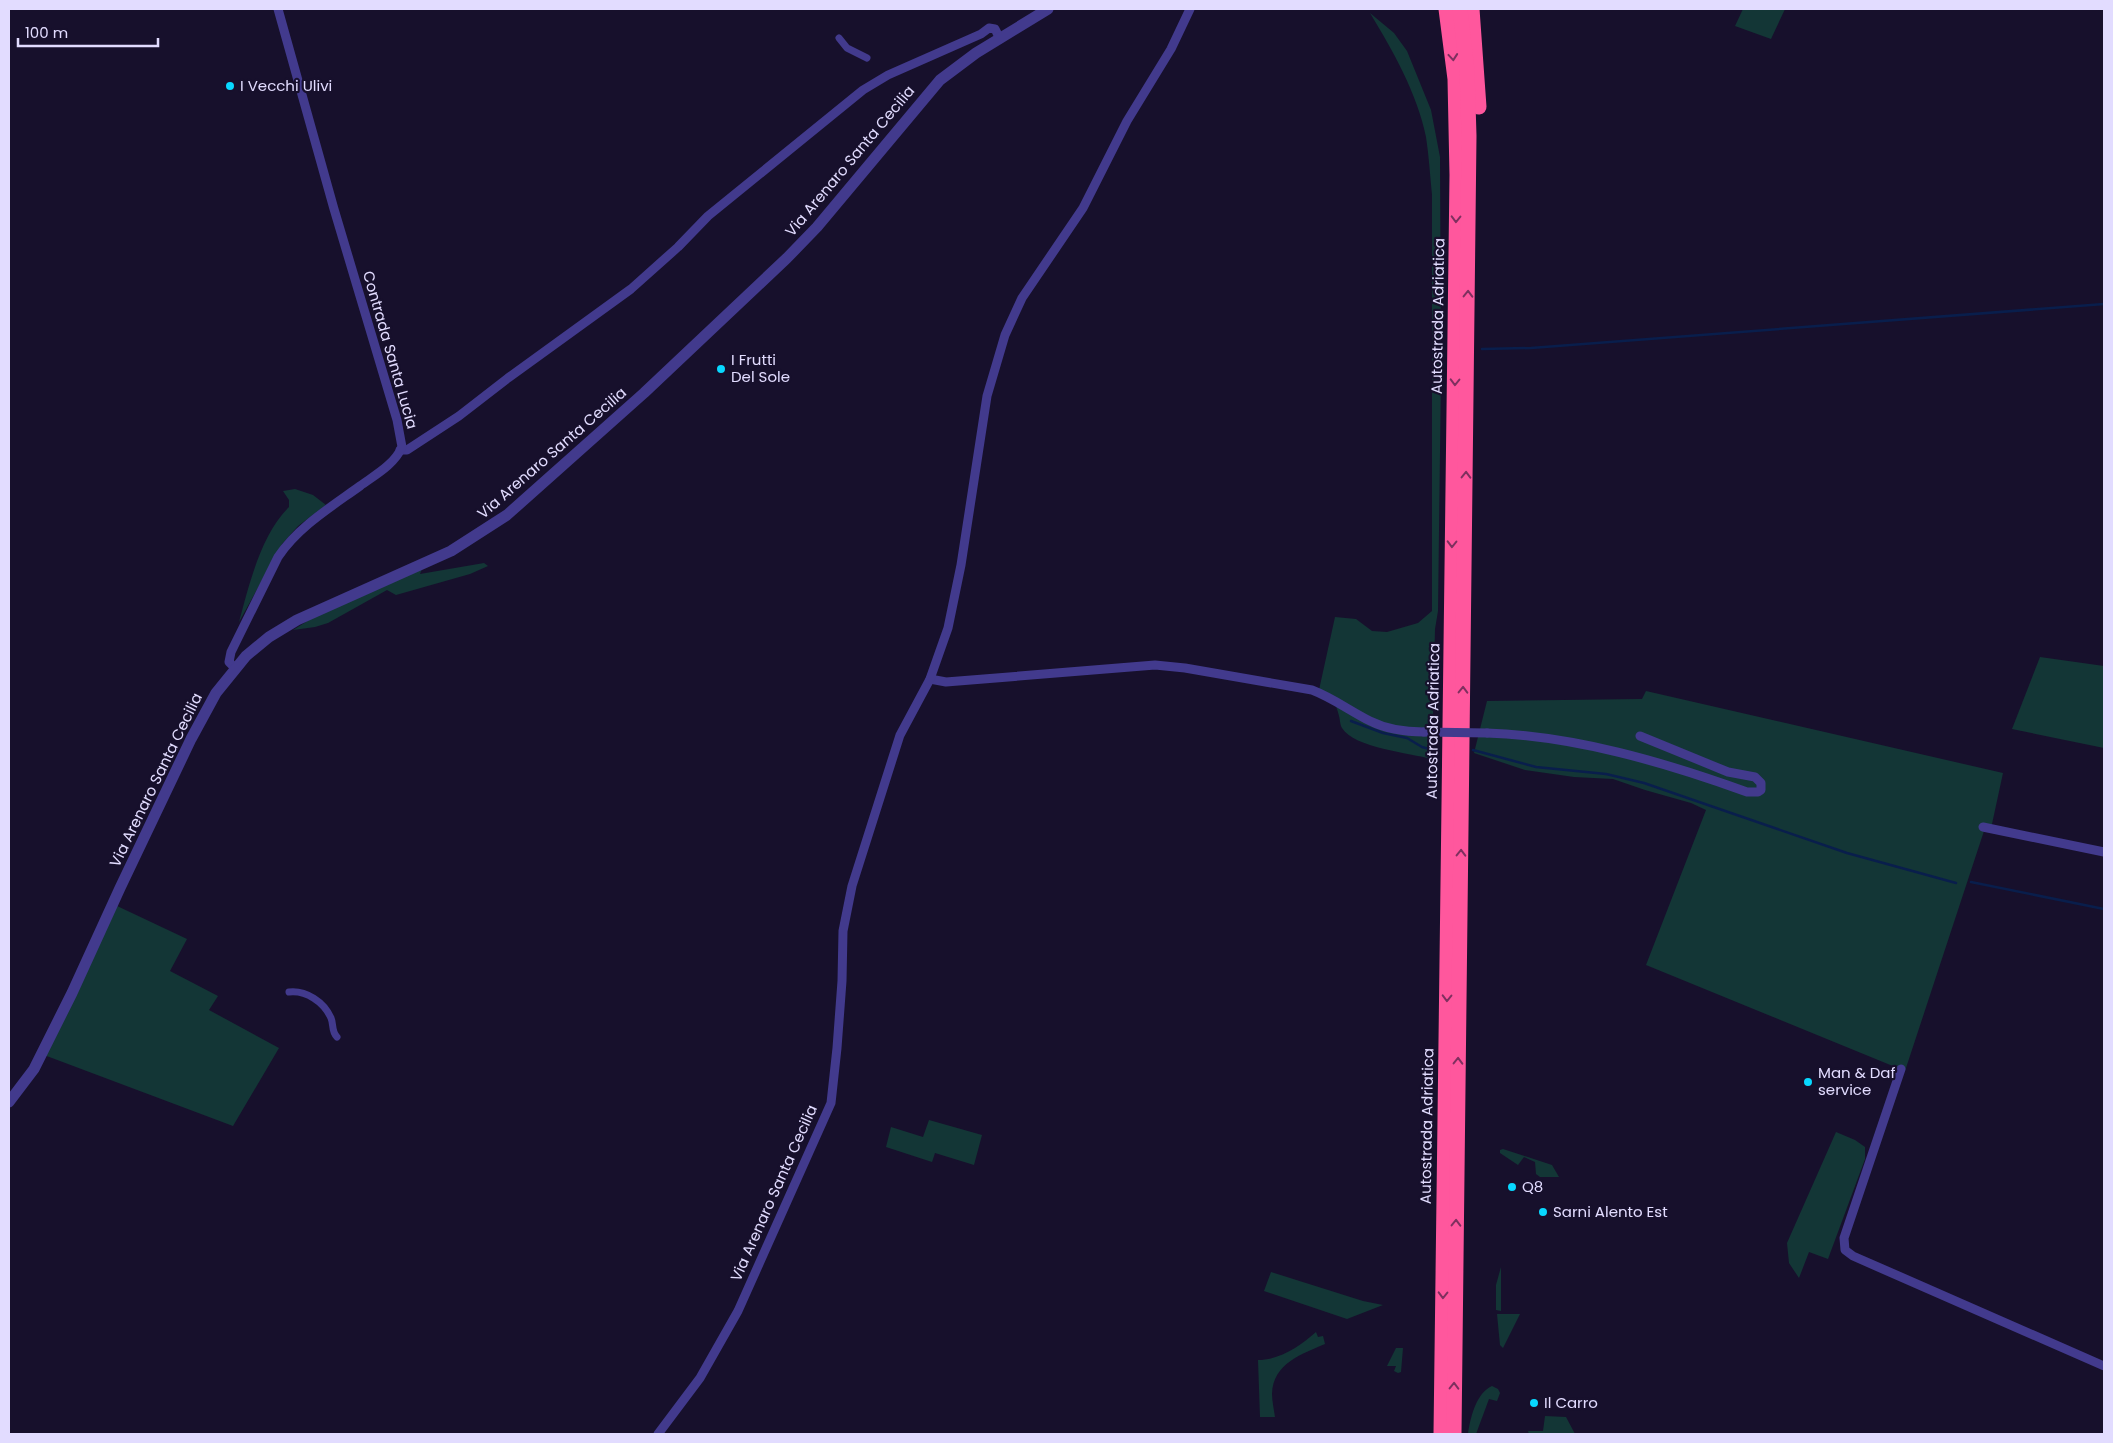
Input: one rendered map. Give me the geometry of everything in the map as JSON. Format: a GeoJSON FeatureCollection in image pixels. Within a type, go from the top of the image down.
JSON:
{"type":"FeatureCollection","features":[{"type":"Feature","properties":{"kind":"highway","name":"Autostrada Adriatica"},"geometry":{"type":"LineString","coordinates":[[1441,1434],[1457,158],[1455,79],[1446,9]]}},
{"type":"Feature","properties":{"kind":"highway","name":"Autostrada Adriatica"},"geometry":{"type":"LineString","coordinates":[[1454,1434],[1469,247],[1469,101],[1460,9]]}},
{"type":"Feature","properties":{"kind":"highway"},"geometry":{"type":"LineString","coordinates":[[1469,247],[1476,235],[1479,103],[1472,9]]}},
{"type":"Feature","properties":{"kind":"street","name":"Contrada Santa Lucia"},"geometry":{"type":"LineString","coordinates":[[235,668],[229,662],[231,652],[285,546],[295,535],[327,509],[391,463],[400,450],[401,434],[334,209],[278,9]]}},
{"type":"Feature","properties":{"kind":"street","name":"Via Arenaro Santa Cecilia"},"geometry":{"type":"LineString","coordinates":[[658,1434],[700,1378],[738,1311],[830,1103],[838,1048],[842,981],[842,931],[852,886],[900,735],[930,679],[948,628],[961,566],[987,396],[1004,335],[1022,298],[1083,208],[1127,121],[1171,49],[1190,9]]}},
{"type":"Feature","properties":{"kind":"street","name":"Via Arenaro Santa Cecilia"},"geometry":{"type":"LineString","coordinates":[[9,1102],[34,1070],[191,740],[216,693],[235,668],[256,647],[284,627],[323,606],[451,550],[507,514],[644,393],[787,258],[817,227],[940,80],[976,53],[1042,10]]}},
{"type":"Feature","properties":{"kind":"street"},"geometry":{"type":"LineString","coordinates":[[400,450],[407,450],[459,416],[631,289],[678,247],[708,216],[863,90],[888,75],[981,34],[989,28],[995,29],[1000,39]]}},
{"type":"Feature","properties":{"kind":"street"},"geometry":{"type":"LineString","coordinates":[[839,38],[847,48],[867,58]]}},
{"type":"Feature","properties":{"kind":"street"},"geometry":{"type":"LineString","coordinates":[[930,679],[946,682],[1155,665],[1185,668],[1312,690],[1325,695],[1372,722],[1405,731],[1487,733],[1554,739],[1639,758],[1747,792],[1758,792],[1761,790],[1761,783],[1755,778],[1728,772],[1640,736]]}},
{"type":"Feature","properties":{"kind":"street"},"geometry":{"type":"LineString","coordinates":[[1983,827],[2104,852]]}},
{"type":"Feature","properties":{"kind":"street"},"geometry":{"type":"LineString","coordinates":[[289,992],[300,991],[308,993],[321,1005],[330,1016],[332,1029],[337,1037]]}},
{"type":"Feature","properties":{"kind":"street"},"geometry":{"type":"LineString","coordinates":[[1901,1068],[1844,1238],[1845,1250],[1853,1256],[2104,1366]]}},
{"type":"Feature","properties":{"kind":"green space"},"geometry":{"type":"Polygon","coordinates":[[[1743,9],[1785,9],[1771,39],[1735,26],[1743,9]]]}},
{"type":"Feature","properties":{"kind":"green space"},"geometry":{"type":"Polygon","coordinates":[[[1370,13],[1394,33],[1407,51],[1431,110],[1440,157],[1441,373],[1438,611],[1435,629],[1432,759],[1383,749],[1348,735],[1341,727],[1335,703],[1319,690],[1335,617],[1356,619],[1372,631],[1387,632],[1418,623],[1432,611],[1432,195],[1429,159],[1426,137],[1417,104],[1395,57],[1370,13]]]}},
{"type":"Feature","properties":{"kind":"green space"},"geometry":{"type":"Polygon","coordinates":[[[295,489],[313,495],[326,505],[298,526],[282,544],[239,622],[257,561],[271,531],[289,507],[289,500],[283,491],[295,489]]]}},
{"type":"Feature","properties":{"kind":"green space"},"geometry":{"type":"Polygon","coordinates":[[[484,563],[488,566],[470,574],[396,595],[387,590],[328,623],[293,630],[314,617],[422,569],[420,574],[484,563]]]}},
{"type":"Feature","properties":{"kind":"green space"},"geometry":{"type":"Polygon","coordinates":[[[2040,657],[2104,666],[2104,748],[2012,729],[2040,657]]]}},
{"type":"Feature","properties":{"kind":"green space"},"geometry":{"type":"Polygon","coordinates":[[[1646,691],[2003,773],[1992,824],[1984,831],[1905,1071],[1646,965],[1706,810],[1691,803],[1613,779],[1574,777],[1525,770],[1474,753],[1487,701],[1642,699],[1646,691]]]}},
{"type":"Feature","properties":{"kind":"green space"},"geometry":{"type":"Polygon","coordinates":[[[115,905],[187,939],[170,971],[218,996],[209,1010],[279,1048],[233,1126],[44,1055],[115,905]]]}},
{"type":"Feature","properties":{"kind":"green space"},"geometry":{"type":"Polygon","coordinates":[[[929,1120],[982,1135],[974,1165],[935,1153],[932,1162],[886,1147],[891,1127],[923,1137],[929,1120]]]}},
{"type":"Feature","properties":{"kind":"green space"},"geometry":{"type":"Polygon","coordinates":[[[1836,1132],[1855,1140],[1865,1147],[1865,1159],[1828,1259],[1809,1252],[1799,1278],[1789,1263],[1787,1243],[1836,1132]]]}},
{"type":"Feature","properties":{"kind":"green space"},"geometry":{"type":"Polygon","coordinates":[[[1503,1149],[1552,1165],[1559,1177],[1540,1177],[1536,1174],[1535,1162],[1524,1157],[1518,1165],[1500,1153],[1500,1150],[1503,1149]]]}},
{"type":"Feature","properties":{"kind":"green space"},"geometry":{"type":"Polygon","coordinates":[[[1501,1267],[1501,1311],[1496,1310],[1496,1285],[1501,1267]]]}},
{"type":"Feature","properties":{"kind":"green space"},"geometry":{"type":"Polygon","coordinates":[[[1271,1272],[1363,1301],[1383,1305],[1347,1319],[1264,1291],[1271,1272]]]}},
{"type":"Feature","properties":{"kind":"green space"},"geometry":{"type":"Polygon","coordinates":[[[1497,1314],[1520,1314],[1503,1348],[1500,1345],[1497,1314]]]}},
{"type":"Feature","properties":{"kind":"green space"},"geometry":{"type":"Polygon","coordinates":[[[1316,1332],[1318,1337],[1323,1336],[1325,1344],[1298,1356],[1283,1367],[1277,1375],[1272,1394],[1275,1417],[1260,1417],[1258,1360],[1282,1355],[1316,1332]]]}},
{"type":"Feature","properties":{"kind":"green space"},"geometry":{"type":"Polygon","coordinates":[[[1396,1348],[1403,1348],[1401,1372],[1398,1373],[1394,1371],[1396,1366],[1387,1366],[1396,1348]]]}},
{"type":"Feature","properties":{"kind":"green space"},"geometry":{"type":"Polygon","coordinates":[[[1492,1386],[1498,1389],[1500,1393],[1497,1401],[1489,1399],[1476,1434],[1468,1434],[1472,1414],[1478,1400],[1486,1389],[1492,1386]]]}},
{"type":"Feature","properties":{"kind":"green space"},"geometry":{"type":"Polygon","coordinates":[[[1545,1416],[1566,1417],[1575,1434],[1529,1434],[1528,1431],[1543,1431],[1545,1416]]]}},
{"type":"Feature","properties":{"kind":"waterway"},"geometry":{"type":"LineString","coordinates":[[1482,349],[1531,348],[2104,304]]}},
{"type":"Feature","properties":{"kind":"waterway"},"geometry":{"type":"LineString","coordinates":[[1351,721],[1383,733],[1407,738],[1422,747],[1436,751]]}},
{"type":"Feature","properties":{"kind":"waterway"},"geometry":{"type":"LineString","coordinates":[[1473,750],[1536,767],[1606,774],[1644,783],[1847,853],[1956,883]]}},
{"type":"Feature","properties":{"kind":"waterway"},"geometry":{"type":"LineString","coordinates":[[1971,882],[2104,909]]}},
{"type":"Feature","properties":{"kind":"place","name":"I Vecchi Ulivi"},"geometry":{"type":"Point","coordinates":[230,86]}},
{"type":"Feature","properties":{"kind":"place","name":"I Frutti Del Sole"},"geometry":{"type":"Point","coordinates":[721,369]}},
{"type":"Feature","properties":{"kind":"place","name":"Man & Daf service"},"geometry":{"type":"Point","coordinates":[1808,1082]}},
{"type":"Feature","properties":{"kind":"place","name":"Q8"},"geometry":{"type":"Point","coordinates":[1512,1187]}},
{"type":"Feature","properties":{"kind":"place","name":"Sarni Alento Est"},"geometry":{"type":"Point","coordinates":[1543,1212]}},
{"type":"Feature","properties":{"kind":"place","name":"Il Carro"},"geometry":{"type":"Point","coordinates":[1534,1403]}}]}
